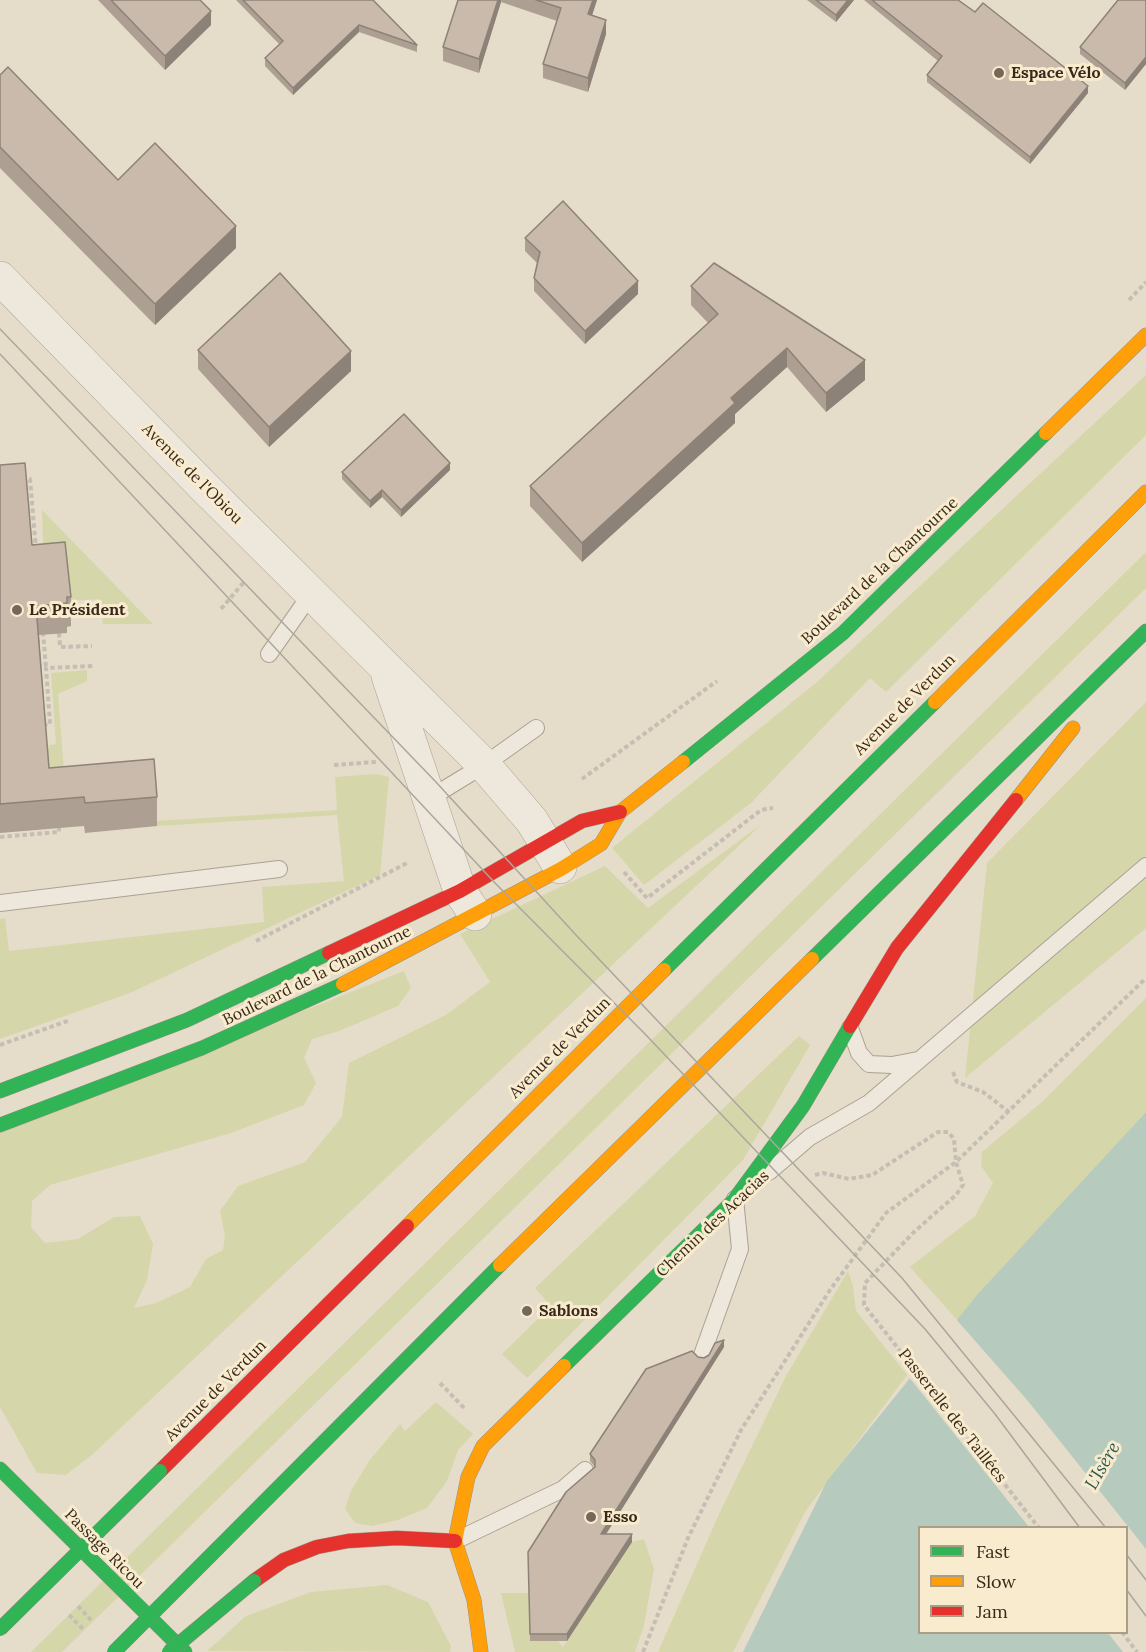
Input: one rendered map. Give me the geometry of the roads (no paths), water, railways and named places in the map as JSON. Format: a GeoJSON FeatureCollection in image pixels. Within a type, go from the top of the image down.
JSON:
{"type":"FeatureCollection","features":[{"type":"Feature","properties":{"kind":"main road","name":"Boulevard de la Chantourne"},"geometry":{"type":"LineString","coordinates":[[0,1125],[202,1048],[361,976],[468,903],[553,857],[601,844],[620,812],[843,633],[1146,335]]}},
{"type":"Feature","properties":{"kind":"main road","name":"Avenue de Verdun"},"geometry":{"type":"LineString","coordinates":[[0,1629],[1146,492]]}},
{"type":"Feature","properties":{"kind":"main road"},"geometry":{"type":"LineString","coordinates":[[114,1652],[485,1280],[1146,631]]}},
{"type":"Feature","properties":{"kind":"main road"},"geometry":{"type":"LineString","coordinates":[[1094,702],[1146,638]]}},
{"type":"Feature","properties":{"kind":"main road"},"geometry":{"type":"LineString","coordinates":[[734,1200],[803,1106],[897,948],[1080,720]]}},
{"type":"Feature","properties":{"kind":"main road","name":"Boulevard de la Chantourne"},"geometry":{"type":"LineString","coordinates":[[0,1091],[187,1020],[468,903],[553,857],[582,821],[620,812]]}},
{"type":"Feature","properties":{"kind":"main road","name":"Chemin des Acacias"},"geometry":{"type":"LineString","coordinates":[[455,1541],[468,1477],[483,1446],[734,1200]]}},
{"type":"Feature","properties":{"kind":"main road","name":"Passage Ricou"},"geometry":{"type":"LineString","coordinates":[[0,1469],[185,1652]]}},
{"type":"Feature","properties":{"kind":"main road"},"geometry":{"type":"LineString","coordinates":[[169,1652],[254,1581],[284,1560],[317,1547],[348,1541],[397,1538],[455,1541],[474,1600],[481,1652]]}},
{"type":"Feature","properties":{"kind":"street","name":"Avenue de l'Obiou"},"geometry":{"type":"LineString","coordinates":[[0,278],[311,594],[484,765],[532,821],[553,857]]}},
{"type":"Feature","properties":{"kind":"street","name":"Avenue de l'Obiou"},"geometry":{"type":"LineString","coordinates":[[386,668],[468,903]]}},
{"type":"Feature","properties":{"kind":"lane"},"geometry":{"type":"LineString","coordinates":[[269,654],[311,594]]}},
{"type":"Feature","properties":{"kind":"lane"},"geometry":{"type":"LineString","coordinates":[[430,798],[484,765],[537,728]]}},
{"type":"Feature","properties":{"kind":"lane","name":"Chemin des Acacias"},"geometry":{"type":"LineString","coordinates":[[734,1200],[810,1137],[869,1103],[1146,866]]}},
{"type":"Feature","properties":{"kind":"lane"},"geometry":{"type":"LineString","coordinates":[[0,903],[279,869]]}},
{"type":"Feature","properties":{"kind":"lane"},"geometry":{"type":"LineString","coordinates":[[850,1026],[858,1053],[869,1064],[892,1065],[919,1060]]}},
{"type":"Feature","properties":{"kind":"lane"},"geometry":{"type":"LineString","coordinates":[[702,1355],[740,1249],[734,1200]]}},
{"type":"Feature","properties":{"kind":"lane"},"geometry":{"type":"LineString","coordinates":[[455,1541],[563,1489],[585,1470]]}},
{"type":"Feature","properties":{"kind":"water","name":"L'Isère"},"geometry":{"type":"Polygon","coordinates":[[[1146,1112],[1146,1652],[743,1652],[827,1481],[977,1295],[1146,1112]]]}},
{"type":"Feature","properties":{"kind":"tram line"},"geometry":{"type":"LineString","coordinates":[[0,329],[435,781],[576,935],[902,1278],[1104,1526]]}},
{"type":"Feature","properties":{"kind":"tram line"},"geometry":{"type":"LineString","coordinates":[[0,354],[496,884],[646,1035],[925,1329],[995,1414],[1079,1526]]}},
{"type":"Feature","properties":{"kind":"tram line"},"geometry":{"type":"LineString","coordinates":[[1128,1557],[1146,1580]]}},
{"type":"Feature","properties":{"kind":"tram line"},"geometry":{"type":"LineString","coordinates":[[1128,1592],[1146,1616]]}},
{"type":"Feature","properties":{"kind":"place","name":"Espace Vélo"},"geometry":{"type":"Point","coordinates":[999,73]}},
{"type":"Feature","properties":{"kind":"place","name":"Le Président"},"geometry":{"type":"Point","coordinates":[17,610]}},
{"type":"Feature","properties":{"kind":"place","name":"Sablons"},"geometry":{"type":"Point","coordinates":[527,1311]}},
{"type":"Feature","properties":{"kind":"place","name":"Esso"},"geometry":{"type":"Point","coordinates":[591,1517]}}]}
